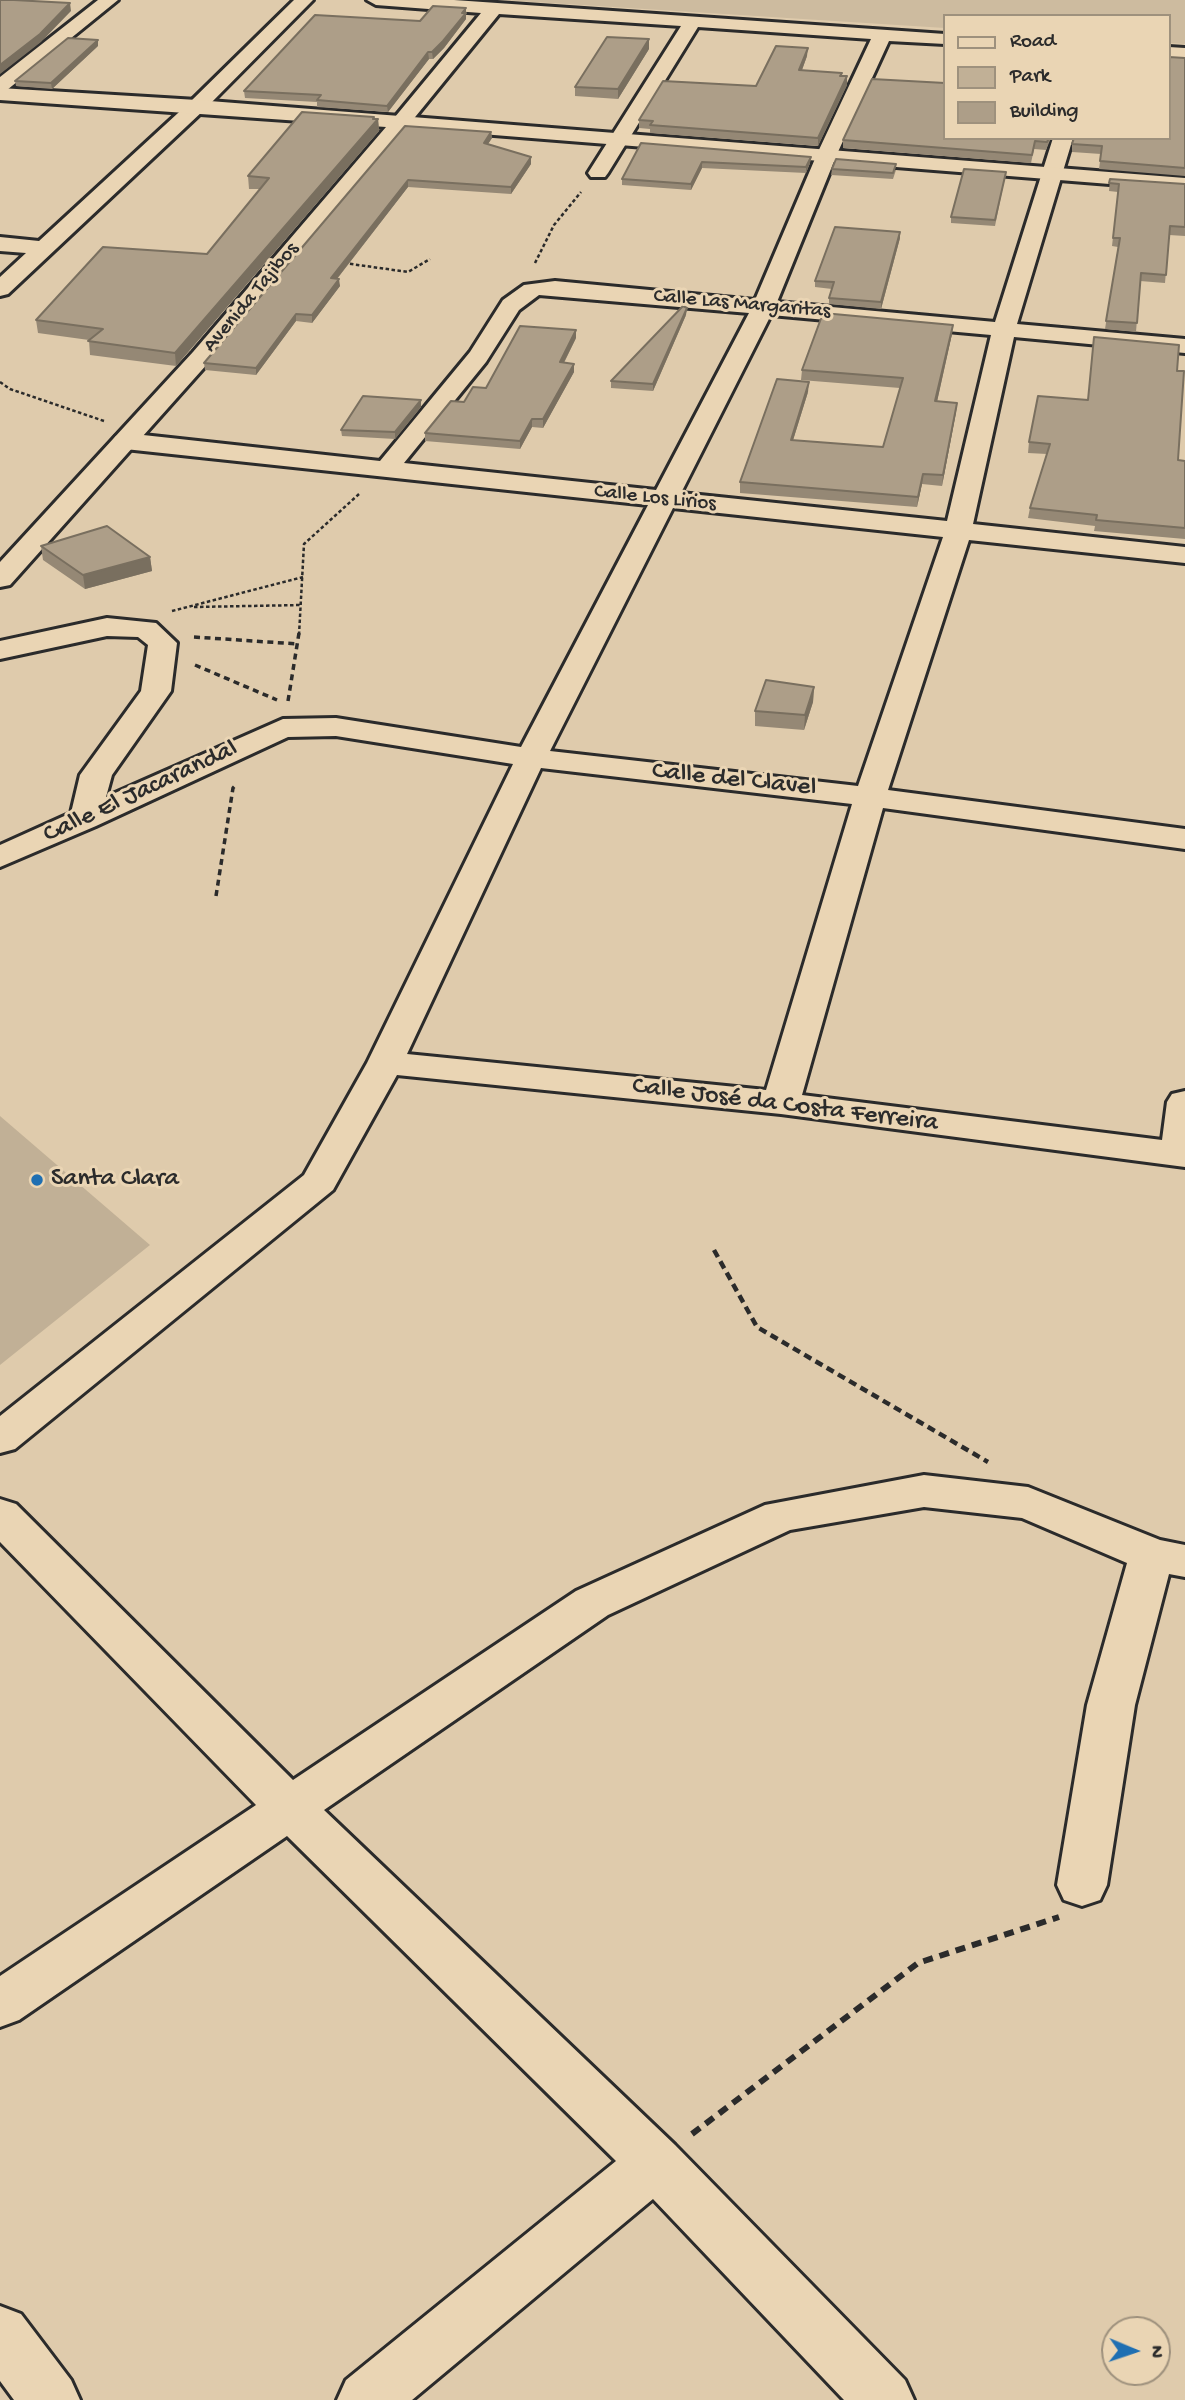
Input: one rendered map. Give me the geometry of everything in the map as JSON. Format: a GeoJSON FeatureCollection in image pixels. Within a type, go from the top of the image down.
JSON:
{"type":"FeatureCollection","features":[{"type":"Feature","properties":{"kind":"street"},"geometry":{"type":"LineString","coordinates":[[0,86],[109,0]]}},
{"type":"Feature","properties":{"kind":"street"},"geometry":{"type":"LineString","coordinates":[[0,289],[197,106],[304,0]]}},
{"type":"Feature","properties":{"kind":"street"},"geometry":{"type":"LineString","coordinates":[[376,0],[944,39]]}},
{"type":"Feature","properties":{"kind":"street","name":"Avenida Tajibos"},"geometry":{"type":"LineString","coordinates":[[0,579],[133,433],[288,255],[495,8]]}},
{"type":"Feature","properties":{"kind":"street"},"geometry":{"type":"LineString","coordinates":[[598,173],[693,21]]}},
{"type":"Feature","properties":{"kind":"street"},"geometry":{"type":"LineString","coordinates":[[0,1438],[319,1182],[385,1063],[531,758],[764,307],[827,155],[881,35]]}},
{"type":"Feature","properties":{"kind":"street"},"geometry":{"type":"LineString","coordinates":[[0,94],[197,106],[1185,184]]}},
{"type":"Feature","properties":{"kind":"street"},"geometry":{"type":"LineString","coordinates":[[781,1103],[870,797],[958,533],[1004,329],[1062,140]]}},
{"type":"Feature","properties":{"kind":"street"},"geometry":{"type":"LineString","coordinates":[[0,244],[47,248]]}},
{"type":"Feature","properties":{"kind":"street"},"geometry":{"type":"LineString","coordinates":[[386,470],[457,379],[480,355],[489,335],[520,297],[531,290]]}},
{"type":"Feature","properties":{"kind":"street","name":"Calle Las Margaritas"},"geometry":{"type":"LineString","coordinates":[[531,290],[585,291],[1185,346]]}},
{"type":"Feature","properties":{"kind":"street","name":"Calle Los Lirios"},"geometry":{"type":"LineString","coordinates":[[133,433],[386,470],[958,533],[1185,555]]}},
{"type":"Feature","properties":{"kind":"street"},"geometry":{"type":"LineString","coordinates":[[0,650],[107,627],[146,629],[158,643],[156,691],[96,775],[85,819]]}},
{"type":"Feature","properties":{"kind":"street","name":"Calle del Clavel"},"geometry":{"type":"LineString","coordinates":[[283,728],[336,727],[531,758],[870,797],[1185,839]]}},
{"type":"Feature","properties":{"kind":"street","name":"Calle El Jacarandal"},"geometry":{"type":"LineString","coordinates":[[0,858],[283,728]]}},
{"type":"Feature","properties":{"kind":"street","name":"Calle José da Costa Ferreira"},"geometry":{"type":"LineString","coordinates":[[385,1063],[781,1103],[1182,1155]]}},
{"type":"Feature","properties":{"kind":"street"},"geometry":{"type":"LineString","coordinates":[[1182,1155],[1185,1102]]}},
{"type":"Feature","properties":{"kind":"street"},"geometry":{"type":"LineString","coordinates":[[0,2004],[592,1603],[782,1516],[924,1491],[1028,1503],[1168,1558],[1111,1705],[1082,1885]]}},
{"type":"Feature","properties":{"kind":"street"},"geometry":{"type":"LineString","coordinates":[[0,1515],[291,1809],[655,2162],[884,2400]]}},
{"type":"Feature","properties":{"kind":"street"},"geometry":{"type":"LineString","coordinates":[[367,2400],[655,2162]]}},
{"type":"Feature","properties":{"kind":"street"},"geometry":{"type":"LineString","coordinates":[[0,2334],[50,2400]]}},
{"type":"Feature","properties":{"kind":"path"},"geometry":{"type":"LineString","coordinates":[[531,290],[529,273],[544,249],[554,225],[598,173]]}},
{"type":"Feature","properties":{"kind":"path"},"geometry":{"type":"LineString","coordinates":[[288,255],[408,272],[430,259]]}},
{"type":"Feature","properties":{"kind":"path"},"geometry":{"type":"LineString","coordinates":[[0,382],[10,389],[133,433]]}},
{"type":"Feature","properties":{"kind":"path"},"geometry":{"type":"LineString","coordinates":[[158,643],[288,704],[302,605],[304,544],[386,470]]}},
{"type":"Feature","properties":{"kind":"path"},"geometry":{"type":"LineString","coordinates":[[107,627],[303,577]]}},
{"type":"Feature","properties":{"kind":"path"},"geometry":{"type":"LineString","coordinates":[[185,607],[302,605]]}},
{"type":"Feature","properties":{"kind":"path"},"geometry":{"type":"LineString","coordinates":[[158,643],[298,644]]}},
{"type":"Feature","properties":{"kind":"path"},"geometry":{"type":"LineString","coordinates":[[216,895],[233,788],[283,728]]}},
{"type":"Feature","properties":{"kind":"path"},"geometry":{"type":"LineString","coordinates":[[714,1250],[757,1327],[984,1458],[1028,1503]]}},
{"type":"Feature","properties":{"kind":"path"},"geometry":{"type":"LineString","coordinates":[[655,2162],[918,1963],[1056,1920],[1082,1885]]}},
{"type":"Feature","properties":{"kind":"shaded area"},"geometry":{"type":"Polygon","coordinates":[[[503,0],[1185,0],[1185,44],[1171,43],[1171,14],[944,14],[944,28],[503,0]]]}},
{"type":"Feature","properties":{"kind":"green space","name":"Santa Clara"},"geometry":{"type":"Polygon","coordinates":[[[0,1116],[150,1245],[0,1365],[0,1116]]]}},
{"type":"Feature","properties":{"kind":"building"},"geometry":{"type":"Polygon","coordinates":[[[0,0],[70,3],[40,34],[0,65],[0,0]]]}},
{"type":"Feature","properties":{"kind":"building"},"geometry":{"type":"Polygon","coordinates":[[[433,6],[466,8],[462,13],[466,13],[443,41],[432,52],[428,52],[387,106],[317,100],[321,95],[244,91],[315,15],[420,21],[433,6]]]}},
{"type":"Feature","properties":{"kind":"building"},"geometry":{"type":"Polygon","coordinates":[[[607,37],[649,39],[618,89],[575,87],[607,37]]]}},
{"type":"Feature","properties":{"kind":"building"},"geometry":{"type":"Polygon","coordinates":[[[68,38],[98,40],[51,83],[15,81],[68,38]]]}},
{"type":"Feature","properties":{"kind":"building"},"geometry":{"type":"Polygon","coordinates":[[[776,46],[808,48],[799,70],[842,73],[840,76],[847,76],[818,138],[650,125],[653,121],[639,120],[663,81],[756,86],[776,46]]]}},
{"type":"Feature","properties":{"kind":"building"},"geometry":{"type":"Polygon","coordinates":[[[1171,57],[1185,58],[1185,168],[1100,161],[1102,146],[1072,144],[1073,140],[1171,140],[1171,57]]]}},
{"type":"Feature","properties":{"kind":"building"},"geometry":{"type":"Polygon","coordinates":[[[872,79],[944,83],[944,140],[1048,140],[1035,141],[1032,155],[843,140],[872,79]]]}},
{"type":"Feature","properties":{"kind":"building"},"geometry":{"type":"Polygon","coordinates":[[[302,112],[378,119],[175,353],[88,341],[103,329],[36,320],[103,247],[207,254],[269,178],[248,176],[302,112]]]}},
{"type":"Feature","properties":{"kind":"building"},"geometry":{"type":"Polygon","coordinates":[[[405,126],[491,132],[484,143],[531,157],[511,187],[408,180],[331,278],[339,279],[312,315],[296,314],[256,368],[204,363],[405,126]]]}},
{"type":"Feature","properties":{"kind":"building"},"geometry":{"type":"Polygon","coordinates":[[[641,143],[811,157],[806,167],[702,162],[691,184],[622,179],[641,143]]]}},
{"type":"Feature","properties":{"kind":"building"},"geometry":{"type":"Polygon","coordinates":[[[836,159],[896,164],[893,173],[832,169],[836,159]]]}},
{"type":"Feature","properties":{"kind":"building"},"geometry":{"type":"Polygon","coordinates":[[[964,169],[1006,172],[995,220],[951,217],[964,169]]]}},
{"type":"Feature","properties":{"kind":"building"},"geometry":{"type":"Polygon","coordinates":[[[1110,179],[1185,184],[1185,227],[1170,226],[1166,275],[1141,273],[1137,323],[1106,321],[1120,238],[1113,238],[1119,184],[1109,183],[1110,179]]]}},
{"type":"Feature","properties":{"kind":"building"},"geometry":{"type":"Polygon","coordinates":[[[835,227],[900,232],[881,302],[829,298],[834,282],[815,281],[835,227]]]}},
{"type":"Feature","properties":{"kind":"building"},"geometry":{"type":"Polygon","coordinates":[[[683,306],[687,308],[653,384],[611,381],[683,306]]]}},
{"type":"Feature","properties":{"kind":"building"},"geometry":{"type":"Polygon","coordinates":[[[823,313],[953,325],[935,401],[957,403],[943,475],[923,474],[918,497],[740,482],[777,379],[809,382],[791,440],[883,447],[903,378],[802,370],[823,313]]]}},
{"type":"Feature","properties":{"kind":"building"},"geometry":{"type":"Polygon","coordinates":[[[520,326],[576,330],[560,362],[574,364],[543,419],[532,419],[520,441],[425,433],[451,401],[464,402],[473,387],[486,388],[520,326]]]}},
{"type":"Feature","properties":{"kind":"building"},"geometry":{"type":"Polygon","coordinates":[[[1094,337],[1179,345],[1177,371],[1184,371],[1178,460],[1185,461],[1185,528],[1096,520],[1097,515],[1030,508],[1050,444],[1029,442],[1038,396],[1088,400],[1094,337]]]}},
{"type":"Feature","properties":{"kind":"building"},"geometry":{"type":"Polygon","coordinates":[[[363,396],[421,400],[395,432],[341,430],[363,396]]]}},
{"type":"Feature","properties":{"kind":"building"},"geometry":{"type":"Polygon","coordinates":[[[107,526],[150,557],[83,575],[41,546],[107,526]]]}},
{"type":"Feature","properties":{"kind":"building"},"geometry":{"type":"Polygon","coordinates":[[[766,680],[814,687],[805,715],[755,711],[766,680]]]}},
{"type":"Feature","properties":{"kind":"place","name":"Santa Clara"},"geometry":{"type":"Point","coordinates":[37,1180]}}]}
